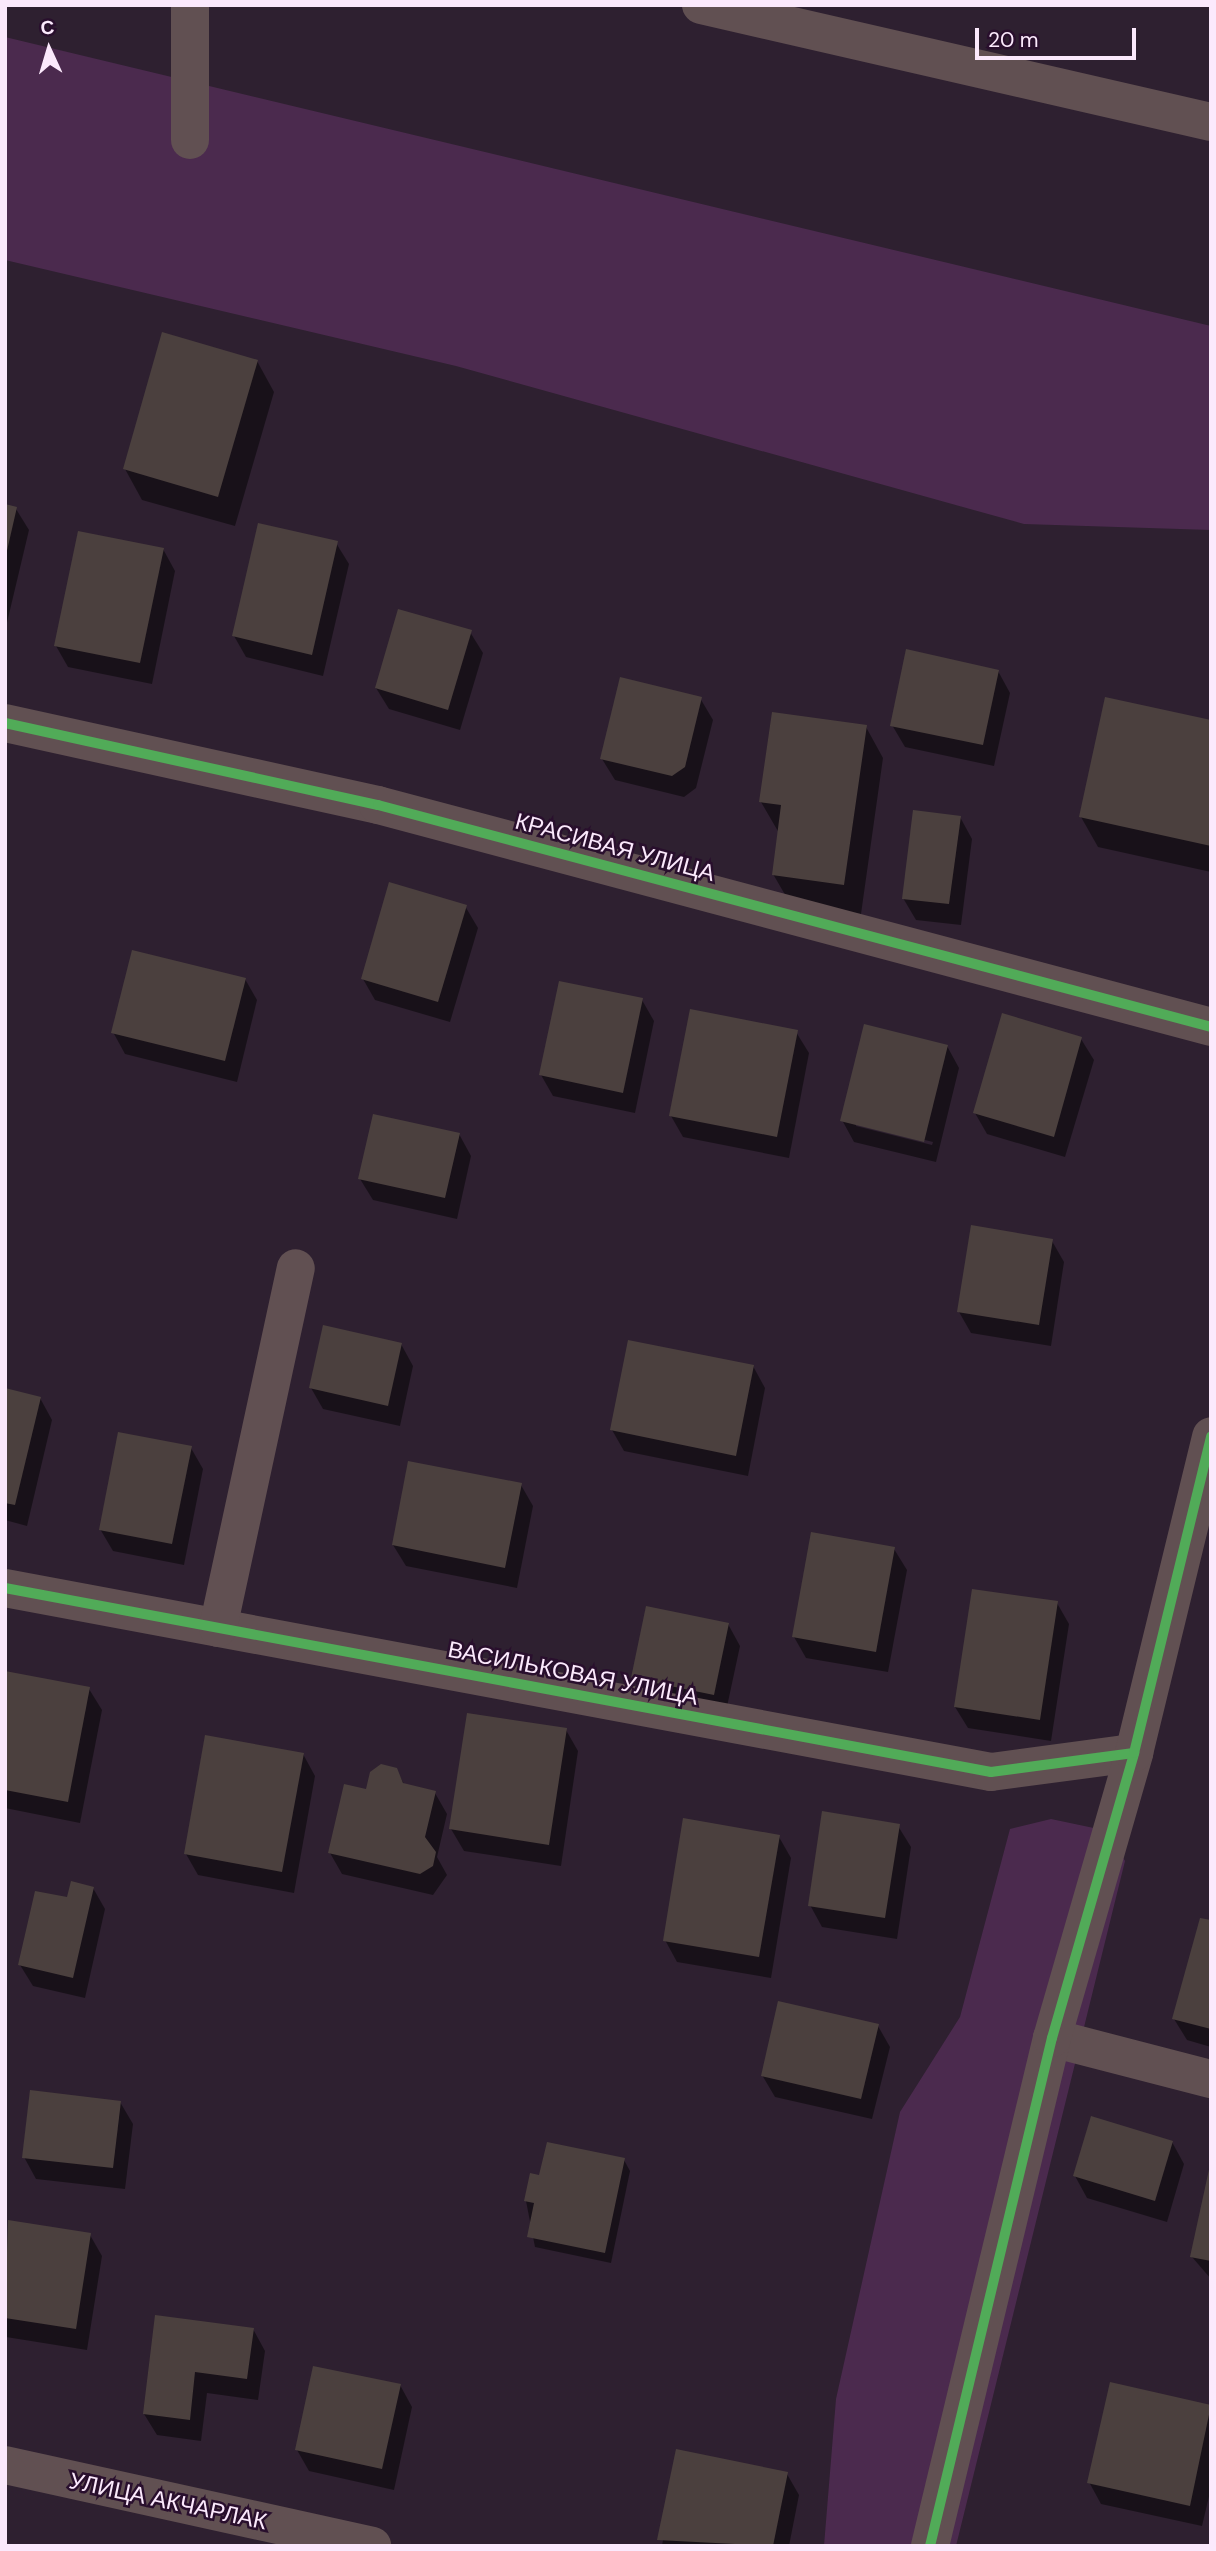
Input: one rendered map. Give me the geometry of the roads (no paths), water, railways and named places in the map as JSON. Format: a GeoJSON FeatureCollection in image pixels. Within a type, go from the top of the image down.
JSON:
{"type":"FeatureCollection","features":[{"type":"Feature","properties":{"kind":"street"},"geometry":{"type":"LineString","coordinates":[[190,5],[190,140]]}},
{"type":"Feature","properties":{"kind":"street"},"geometry":{"type":"LineString","coordinates":[[701,5],[1211,122]]}},
{"type":"Feature","properties":{"kind":"street","name":"КРАСИВАЯ УЛИЦА"},"geometry":{"type":"LineString","coordinates":[[5,723],[378,805],[1211,1027]]}},
{"type":"Feature","properties":{"kind":"street"},"geometry":{"type":"LineString","coordinates":[[218,1628],[296,1268]]}},
{"type":"Feature","properties":{"kind":"street"},"geometry":{"type":"LineString","coordinates":[[930,2546],[1052,2038],[1134,1753],[1211,1436]]}},
{"type":"Feature","properties":{"kind":"street","name":"ВАСИЛЬКОВАЯ УЛИЦА"},"geometry":{"type":"LineString","coordinates":[[5,1588],[991,1772],[1134,1753]]}},
{"type":"Feature","properties":{"kind":"street"},"geometry":{"type":"LineString","coordinates":[[1052,2038],[1211,2079]]}},
{"type":"Feature","properties":{"kind":"street","name":"УЛИЦА АКЧАРЛАК"},"geometry":{"type":"LineString","coordinates":[[5,2465],[372,2546]]}}]}
